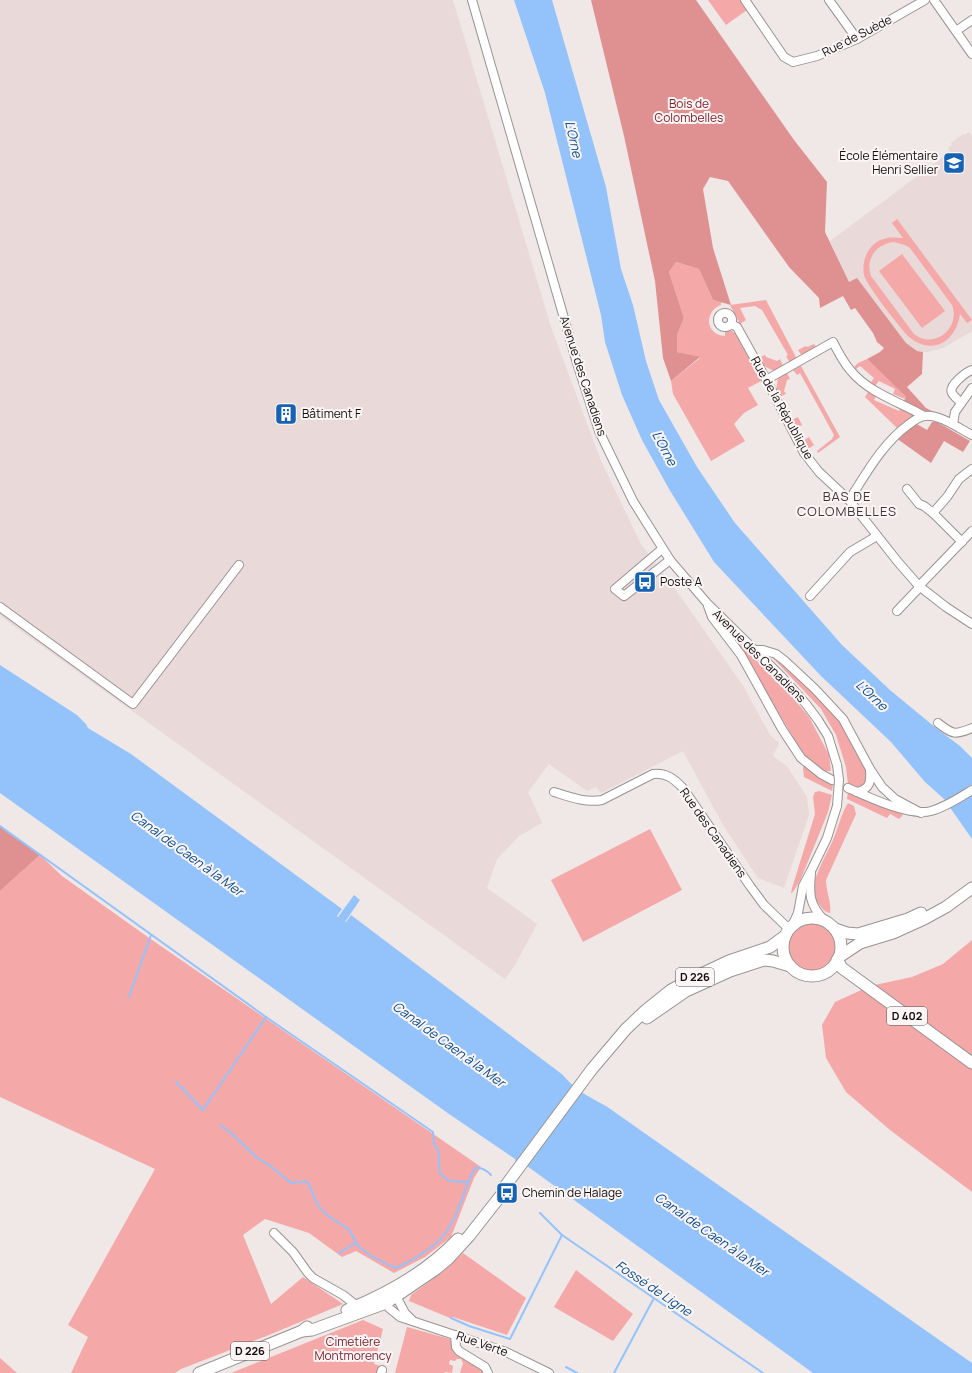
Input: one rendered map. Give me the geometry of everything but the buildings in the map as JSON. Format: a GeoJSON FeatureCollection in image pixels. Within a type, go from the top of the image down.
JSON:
{"type":"FeatureCollection","features":[{"type":"Feature","properties":{"kind":"main road"},"geometry":{"type":"LineString","coordinates":[[960,896],[908,919],[862,933],[850,934],[835,929],[824,920],[808,918],[789,930],[783,944],[783,952],[790,966],[800,973],[810,976],[821,974],[838,963],[852,947],[860,943],[893,933],[924,920],[946,907],[972,888]]}},
{"type":"Feature","properties":{"kind":"main road"},"geometry":{"type":"LineString","coordinates":[[835,929],[840,943],[838,963]]}},
{"type":"Feature","properties":{"kind":"main road","name":"D 226"},"geometry":{"type":"LineString","coordinates":[[199,1373],[302,1331],[312,1330],[390,1297],[436,1269],[461,1246],[502,1194],[506,1185],[592,1069],[626,1029],[646,1010],[671,990],[707,970],[729,960],[770,947],[789,930]]}},
{"type":"Feature","properties":{"kind":"main road","name":"D 226"},"geometry":{"type":"LineString","coordinates":[[618,1040],[654,1012],[677,997],[730,971],[764,960],[790,966]]}},
{"type":"Feature","properties":{"kind":"main road","name":"D 402"},"geometry":{"type":"LineString","coordinates":[[838,963],[972,1063]]}},
{"type":"Feature","properties":{"kind":"main road","name":"D 226"},"geometry":{"type":"LineString","coordinates":[[390,1297],[402,1282],[431,1263],[453,1244],[498,1191],[506,1185]]}},
{"type":"Feature","properties":{"kind":"street","name":"Avenue des Canadiens"},"geometry":{"type":"LineString","coordinates":[[472,0],[577,362],[599,431],[633,501],[670,560],[707,603],[781,676],[806,704],[818,720],[830,741],[837,765],[839,780],[837,806],[831,827],[803,886],[798,913],[789,930]]}},
{"type":"Feature","properties":{"kind":"street","name":"Rue de Suède"},"geometry":{"type":"LineString","coordinates":[[745,0],[784,56],[793,62],[817,56],[857,39],[925,0]]}},
{"type":"Feature","properties":{"kind":"street"},"geometry":{"type":"LineString","coordinates":[[829,0],[857,39]]}},
{"type":"Feature","properties":{"kind":"street"},"geometry":{"type":"LineString","coordinates":[[934,0],[972,54]]}},
{"type":"Feature","properties":{"kind":"street"},"geometry":{"type":"LineString","coordinates":[[956,31],[972,20]]}},
{"type":"Feature","properties":{"kind":"street","name":"Rue de la République"},"geometry":{"type":"LineString","coordinates":[[731,324],[737,327],[808,457],[820,472],[849,500],[919,586],[946,607],[972,624]]}},
{"type":"Feature","properties":{"kind":"street"},"geometry":{"type":"LineString","coordinates":[[766,380],[832,342],[845,364],[860,381],[924,416],[936,417],[953,424],[972,435]]}},
{"type":"Feature","properties":{"kind":"street"},"geometry":{"type":"LineString","coordinates":[[961,403],[952,393],[952,389],[965,373],[972,370]]}},
{"type":"Feature","properties":{"kind":"street"},"geometry":{"type":"LineString","coordinates":[[953,424],[955,412],[972,388]]}},
{"type":"Feature","properties":{"kind":"street"},"geometry":{"type":"LineString","coordinates":[[849,500],[886,444],[898,432],[913,421],[924,416]]}},
{"type":"Feature","properties":{"kind":"street"},"geometry":{"type":"LineString","coordinates":[[933,513],[959,480],[972,469]]}},
{"type":"Feature","properties":{"kind":"street"},"geometry":{"type":"LineString","coordinates":[[907,489],[919,504],[933,513],[962,542]]}},
{"type":"Feature","properties":{"kind":"street"},"geometry":{"type":"LineString","coordinates":[[897,611],[972,531]]}},
{"type":"Feature","properties":{"kind":"street"},"geometry":{"type":"LineString","coordinates":[[810,596],[850,552],[877,536]]}},
{"type":"Feature","properties":{"kind":"street"},"geometry":{"type":"LineString","coordinates":[[662,549],[615,589],[624,596],[670,560]]}},
{"type":"Feature","properties":{"kind":"street"},"geometry":{"type":"LineString","coordinates":[[0,607],[133,704],[239,565]]}},
{"type":"Feature","properties":{"kind":"street"},"geometry":{"type":"LineString","coordinates":[[707,603],[712,617],[741,655],[782,729],[802,758],[821,774],[832,780]]}},
{"type":"Feature","properties":{"kind":"street"},"geometry":{"type":"LineString","coordinates":[[754,650],[763,650],[776,654],[832,705],[843,719],[870,769],[882,787],[895,799],[921,813]]}},
{"type":"Feature","properties":{"kind":"street"},"geometry":{"type":"LineString","coordinates":[[938,723],[954,734],[972,728]]}},
{"type":"Feature","properties":{"kind":"street"},"geometry":{"type":"LineString","coordinates":[[857,792],[864,790],[868,786],[871,779],[870,769]]}},
{"type":"Feature","properties":{"kind":"street","name":"Rue des Canadiens"},"geometry":{"type":"LineString","coordinates":[[554,792],[584,801],[595,801],[602,800],[653,774],[659,773],[670,777],[682,788],[764,905],[789,930]]}},
{"type":"Feature","properties":{"kind":"street"},"geometry":{"type":"LineString","coordinates":[[848,788],[905,810],[921,813],[931,811],[948,804],[972,790]]}},
{"type":"Feature","properties":{"kind":"street","name":"Avenue des Canadiens"},"geometry":{"type":"LineString","coordinates":[[811,871],[810,898],[815,910],[824,920]]}},
{"type":"Feature","properties":{"kind":"street"},"geometry":{"type":"LineString","coordinates":[[274,1233],[293,1252],[313,1278],[343,1296],[359,1309]]}},
{"type":"Feature","properties":{"kind":"street"},"geometry":{"type":"LineString","coordinates":[[390,1297],[413,1321]]}},
{"type":"Feature","properties":{"kind":"street","name":"Rue Verte"},"geometry":{"type":"LineString","coordinates":[[390,1297],[389,1308],[400,1317],[506,1352],[549,1373]]}},
{"type":"Feature","properties":{"kind":"street"},"geometry":{"type":"LineString","coordinates":[[455,1335],[456,1347],[459,1351],[486,1367],[488,1373]]}},
{"type":"Feature","properties":{"kind":"shaded area"},"geometry":{"type":"Polygon","coordinates":[[[0,0],[453,0],[551,327],[601,461],[641,544],[680,596],[744,687],[770,735],[779,743],[773,756],[787,766],[807,797],[809,815],[784,888],[758,878],[723,825],[683,751],[601,793],[596,787],[587,791],[549,764],[528,792],[542,823],[519,836],[497,859],[487,888],[537,924],[515,965],[505,979],[0,616],[0,0]]]}},
{"type":"Feature","properties":{"kind":"shaded area"},"geometry":{"type":"Polygon","coordinates":[[[969,132],[972,136],[972,332],[943,348],[927,352],[917,351],[906,343],[857,278],[849,283],[830,241],[950,152],[948,148],[952,145],[951,143],[963,134],[964,135],[969,132]]]}},
{"type":"Feature","properties":{"kind":"green space","name":"Bois de Colombelles"},"geometry":{"type":"Polygon","coordinates":[[[591,0],[696,0],[794,140],[827,182],[825,232],[849,282],[857,278],[906,343],[917,351],[923,352],[922,374],[907,387],[926,408],[944,417],[922,411],[904,401],[906,397],[867,359],[884,348],[877,342],[873,333],[855,308],[851,310],[843,296],[820,308],[819,298],[789,267],[728,181],[710,177],[703,189],[713,248],[731,305],[713,300],[699,269],[676,262],[669,272],[684,318],[677,335],[677,352],[700,357],[671,381],[663,358],[655,281],[624,136],[591,0]]]}},
{"type":"Feature","properties":{"kind":"green space"},"geometry":{"type":"Polygon","coordinates":[[[708,0],[740,0],[747,10],[726,25],[708,0]]]}},
{"type":"Feature","properties":{"kind":"green space"},"geometry":{"type":"Polygon","coordinates":[[[897,219],[972,320],[967,323],[960,314],[958,324],[954,332],[942,343],[926,345],[918,343],[909,337],[877,297],[866,280],[863,267],[868,252],[872,246],[886,238],[903,238],[892,223],[897,219]],[[894,242],[888,243],[877,249],[871,258],[871,276],[914,334],[922,338],[937,338],[949,329],[953,321],[954,314],[952,305],[910,248],[894,242]]]}},
{"type":"Feature","properties":{"kind":"green space"},"geometry":{"type":"Polygon","coordinates":[[[902,254],[945,311],[922,328],[879,271],[902,254]]]}},
{"type":"Feature","properties":{"kind":"green space"},"geometry":{"type":"Polygon","coordinates":[[[676,262],[699,269],[713,300],[721,302],[721,305],[715,308],[712,312],[709,322],[710,327],[718,335],[725,336],[725,330],[735,333],[761,381],[748,388],[758,405],[744,413],[734,424],[745,441],[711,461],[673,394],[671,381],[700,358],[677,352],[677,335],[684,318],[669,272],[676,262]]]}},
{"type":"Feature","properties":{"kind":"green space"},"geometry":{"type":"Polygon","coordinates":[[[766,300],[797,359],[790,363],[786,356],[788,355],[762,310],[755,306],[740,308],[746,320],[740,324],[730,305],[766,300]]]}},
{"type":"Feature","properties":{"kind":"green space"},"geometry":{"type":"Polygon","coordinates":[[[814,344],[817,348],[802,356],[798,350],[806,346],[807,347],[814,344]]]}},
{"type":"Feature","properties":{"kind":"green space"},"geometry":{"type":"Polygon","coordinates":[[[765,355],[766,357],[777,361],[780,359],[783,366],[774,371],[762,365],[758,358],[765,355]]]}},
{"type":"Feature","properties":{"kind":"green space"},"geometry":{"type":"Polygon","coordinates":[[[867,359],[906,397],[905,399],[893,394],[895,389],[879,381],[875,386],[871,382],[874,378],[860,366],[856,369],[854,367],[858,363],[867,359]]]}},
{"type":"Feature","properties":{"kind":"green space"},"geometry":{"type":"Polygon","coordinates":[[[801,366],[840,437],[818,453],[817,451],[832,439],[834,435],[800,373],[797,375],[793,370],[801,366]]]}},
{"type":"Feature","properties":{"kind":"green space"},"geometry":{"type":"Polygon","coordinates":[[[787,373],[790,379],[787,380],[784,391],[786,394],[779,397],[776,391],[778,378],[787,373]]]}},
{"type":"Feature","properties":{"kind":"green space"},"geometry":{"type":"Polygon","coordinates":[[[870,391],[877,395],[874,400],[899,411],[902,406],[915,416],[898,429],[865,397],[870,391]]]}},
{"type":"Feature","properties":{"kind":"green space"},"geometry":{"type":"Polygon","coordinates":[[[798,417],[802,425],[796,428],[792,420],[798,417]]]}},
{"type":"Feature","properties":{"kind":"green space"},"geometry":{"type":"Polygon","coordinates":[[[932,422],[937,422],[970,441],[963,452],[944,441],[931,463],[896,438],[915,423],[927,430],[932,422]]]}},
{"type":"Feature","properties":{"kind":"green space"},"geometry":{"type":"Polygon","coordinates":[[[809,437],[814,445],[808,449],[803,441],[809,437]]]}},
{"type":"Feature","properties":{"kind":"green space"},"geometry":{"type":"Polygon","coordinates":[[[731,636],[783,686],[809,717],[829,755],[831,771],[825,771],[803,754],[748,661],[731,636]]]}},
{"type":"Feature","properties":{"kind":"green space"},"geometry":{"type":"Polygon","coordinates":[[[771,656],[789,668],[840,720],[866,768],[868,779],[863,787],[858,788],[848,785],[846,767],[836,735],[821,709],[771,656]]]}},
{"type":"Feature","properties":{"kind":"green space"},"geometry":{"type":"Polygon","coordinates":[[[804,766],[819,778],[833,785],[832,791],[804,777],[804,766]]]}},
{"type":"Feature","properties":{"kind":"green space"},"geometry":{"type":"Polygon","coordinates":[[[819,791],[832,795],[828,812],[800,881],[791,893],[815,814],[813,797],[815,792],[819,791]]]}},
{"type":"Feature","properties":{"kind":"green space"},"geometry":{"type":"Polygon","coordinates":[[[848,791],[897,810],[903,815],[899,819],[890,814],[887,818],[847,799],[848,791]]]}},
{"type":"Feature","properties":{"kind":"green space"},"geometry":{"type":"Polygon","coordinates":[[[848,803],[854,806],[856,814],[826,880],[830,913],[825,911],[814,901],[812,895],[813,888],[815,879],[833,840],[841,816],[848,803]]]}},
{"type":"Feature","properties":{"kind":"green space"},"geometry":{"type":"Polygon","coordinates":[[[0,827],[40,855],[0,891],[0,827]]]}},
{"type":"Feature","properties":{"kind":"green space"},"geometry":{"type":"Polygon","coordinates":[[[650,829],[682,890],[583,942],[551,880],[650,829]]]}},
{"type":"Feature","properties":{"kind":"green space"},"geometry":{"type":"Polygon","coordinates":[[[40,855],[62,876],[145,935],[481,1167],[474,1178],[451,1237],[425,1257],[394,1273],[356,1251],[342,1257],[309,1233],[265,1219],[243,1235],[271,1304],[303,1277],[343,1304],[269,1335],[181,1369],[175,1373],[71,1373],[88,1337],[68,1325],[155,1169],[0,1097],[0,891],[40,855]]]}},
{"type":"Feature","properties":{"kind":"green space"},"geometry":{"type":"Polygon","coordinates":[[[812,922],[821,924],[832,933],[837,947],[835,956],[826,967],[812,972],[803,970],[792,961],[787,947],[789,938],[798,927],[812,922]]]}},
{"type":"Feature","properties":{"kind":"green space"},"geometry":{"type":"Polygon","coordinates":[[[972,940],[972,1192],[890,1130],[846,1092],[826,1058],[822,1025],[835,1002],[870,986],[912,977],[943,964],[972,940]]]}},
{"type":"Feature","properties":{"kind":"green space"},"geometry":{"type":"Polygon","coordinates":[[[463,1253],[526,1298],[507,1335],[453,1317],[450,1318],[409,1301],[411,1295],[445,1270],[463,1253]]]}},
{"type":"Feature","properties":{"kind":"green space"},"geometry":{"type":"Polygon","coordinates":[[[576,1270],[633,1314],[613,1341],[554,1307],[576,1270]]]}},
{"type":"Feature","properties":{"kind":"green space","name":"Cimetière Montmorency"},"geometry":{"type":"Polygon","coordinates":[[[363,1320],[383,1329],[374,1364],[380,1366],[379,1373],[231,1373],[363,1320]]]}},
{"type":"Feature","properties":{"kind":"green space"},"geometry":{"type":"Polygon","coordinates":[[[407,1327],[450,1339],[457,1354],[473,1362],[483,1373],[460,1373],[463,1363],[461,1359],[457,1359],[455,1361],[450,1360],[449,1364],[453,1366],[452,1373],[395,1373],[407,1327]]]}},
{"type":"Feature","properties":{"kind":"green space"},"geometry":{"type":"Polygon","coordinates":[[[0,1358],[17,1373],[0,1373],[0,1358]]]}},
{"type":"Feature","properties":{"kind":"water","name":"L'Orne"},"geometry":{"type":"Polygon","coordinates":[[[514,0],[552,0],[606,187],[621,269],[633,305],[646,361],[659,400],[697,467],[735,523],[842,645],[890,690],[960,746],[972,758],[972,839],[944,799],[925,782],[891,742],[821,676],[714,562],[669,489],[642,440],[622,395],[605,342],[601,315],[545,93],[514,0]]]}},
{"type":"Feature","properties":{"kind":"water","name":"Canal de Caen à la Mer"},"geometry":{"type":"Polygon","coordinates":[[[0,665],[77,715],[88,728],[131,754],[342,909],[337,916],[338,917],[354,895],[360,900],[345,922],[351,915],[563,1075],[578,1089],[606,1106],[972,1363],[972,1373],[813,1373],[527,1166],[524,1168],[516,1163],[515,1159],[449,1114],[0,793],[0,665]]]}},
{"type":"Feature","properties":{"kind":"waterway"},"geometry":{"type":"LineString","coordinates":[[0,826],[266,1017],[433,1132],[434,1144],[438,1150],[440,1174],[450,1181],[468,1182],[475,1168],[484,1170],[491,1175]]}},
{"type":"Feature","properties":{"kind":"waterway"},"geometry":{"type":"LineString","coordinates":[[129,997],[151,935]]}},
{"type":"Feature","properties":{"kind":"waterway"},"geometry":{"type":"LineString","coordinates":[[176,1082],[203,1110],[266,1017]]}},
{"type":"Feature","properties":{"kind":"waterway"},"geometry":{"type":"LineString","coordinates":[[220,1125],[231,1133],[256,1157],[269,1165],[291,1183],[306,1181],[320,1208],[329,1217],[347,1228],[360,1248],[375,1258],[396,1268],[415,1258],[440,1240],[448,1230],[455,1217],[468,1182]]}},
{"type":"Feature","properties":{"kind":"waterway","name":"Fossé de Ligne"},"geometry":{"type":"LineString","coordinates":[[540,1213],[562,1235],[763,1373]]}},
{"type":"Feature","properties":{"kind":"waterway"},"geometry":{"type":"LineString","coordinates":[[451,1318],[469,1326],[510,1339],[562,1235]]}},
{"type":"Feature","properties":{"kind":"waterway"},"geometry":{"type":"LineString","coordinates":[[339,1253],[356,1243]]}},
{"type":"Feature","properties":{"kind":"waterway"},"geometry":{"type":"LineString","coordinates":[[614,1373],[654,1298]]}},
{"type":"Feature","properties":{"kind":"waterway"},"geometry":{"type":"LineString","coordinates":[[566,1367],[577,1373]]}},
{"type":"Feature","properties":{"kind":"place","name":"École Élémentaire Henri Sellier"},"geometry":{"type":"Point","coordinates":[954,163]}},
{"type":"Feature","properties":{"kind":"place","name":"Bâtiment F"},"geometry":{"type":"Point","coordinates":[286,414]}},
{"type":"Feature","properties":{"kind":"place","name":"Poste A"},"geometry":{"type":"Point","coordinates":[645,582]}},
{"type":"Feature","properties":{"kind":"place","name":"Chemin de Halage"},"geometry":{"type":"Point","coordinates":[507,1193]}},
{"type":"Feature","properties":{"kind":"district","name":"BAS DE COLOMBELLES"},"geometry":{"type":"Point","coordinates":[847,504]}}]}
